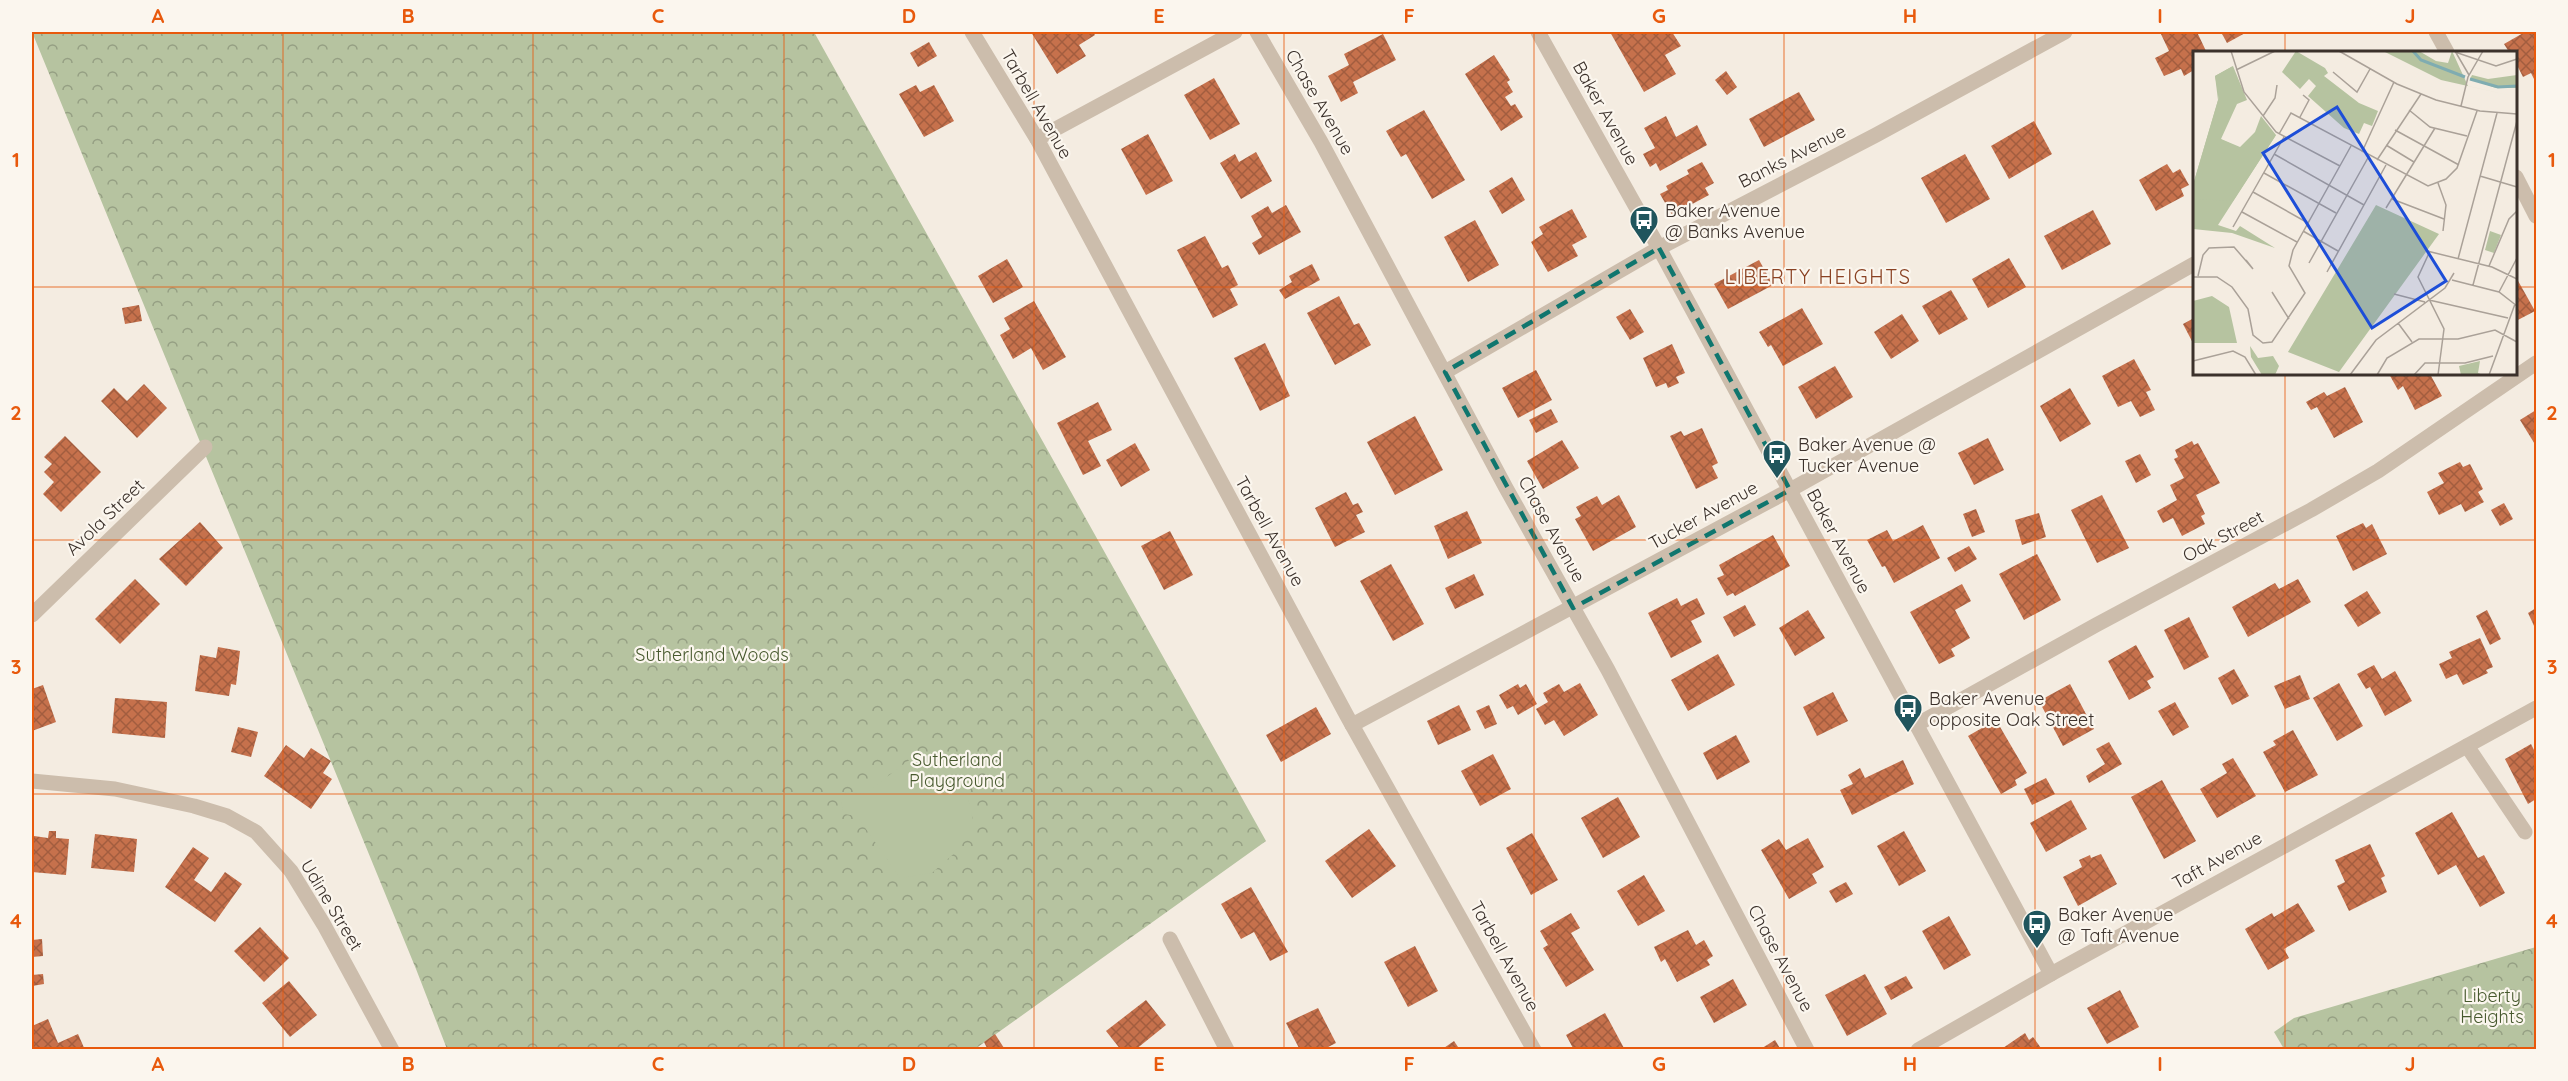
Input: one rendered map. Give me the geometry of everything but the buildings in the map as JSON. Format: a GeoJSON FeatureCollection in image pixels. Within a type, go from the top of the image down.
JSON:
{"type":"FeatureCollection","features":[{"type":"Feature","properties":{"kind":"street","name":"Tarbell Avenue"},"geometry":{"type":"LineString","coordinates":[[972,32],[1037,139],[1352,725],[1534,1050]]}},
{"type":"Feature","properties":{"kind":"street"},"geometry":{"type":"LineString","coordinates":[[1037,139],[1235,32]]}},
{"type":"Feature","properties":{"kind":"street","name":"Chase Avenue"},"geometry":{"type":"LineString","coordinates":[[1257,32],[1321,142],[1573,608],[1807,1050]]}},
{"type":"Feature","properties":{"kind":"street","name":"Baker Avenue"},"geometry":{"type":"LineString","coordinates":[[1538,32],[1659,248],[1861,626],[2051,974]]}},
{"type":"Feature","properties":{"kind":"street","name":"Banks Avenue"},"geometry":{"type":"LineString","coordinates":[[1445,372],[1659,248],[1876,135],[2065,32]]}},
{"type":"Feature","properties":{"kind":"street"},"geometry":{"type":"LineString","coordinates":[[2436,32],[2446,51]]}},
{"type":"Feature","properties":{"kind":"street"},"geometry":{"type":"LineString","coordinates":[[2517,179],[2536,216]]}},
{"type":"Feature","properties":{"kind":"street","name":"Tucker Avenue"},"geometry":{"type":"LineString","coordinates":[[1352,725],[1790,490],[2193,265]]}},
{"type":"Feature","properties":{"kind":"street","name":"Oak Street"},"geometry":{"type":"LineString","coordinates":[[1916,725],[2311,510],[2378,471],[2536,363]]}},
{"type":"Feature","properties":{"kind":"street","name":"Avola Street"},"geometry":{"type":"LineString","coordinates":[[32,615],[205,447]]}},
{"type":"Feature","properties":{"kind":"street","name":"Taft Avenue"},"geometry":{"type":"LineString","coordinates":[[1918,1050],[2051,974],[2536,708]]}},
{"type":"Feature","properties":{"kind":"street"},"geometry":{"type":"LineString","coordinates":[[2467,746],[2525,832]]}},
{"type":"Feature","properties":{"kind":"street","name":"Udine Street"},"geometry":{"type":"LineString","coordinates":[[32,781],[115,789],[194,806],[227,816],[256,832],[291,871],[324,925],[392,1050]]}},
{"type":"Feature","properties":{"kind":"street"},"geometry":{"type":"LineString","coordinates":[[1170,939],[1227,1050]]}},
{"type":"Feature","properties":{"kind":"highlighted area"},"geometry":{"type":"Polygon","coordinates":[[[1659,248],[1790,490],[1573,608],[1445,372],[1659,248]]]}},
{"type":"Feature","properties":{"kind":"green space","name":"Sutherland Woods"},"geometry":{"type":"Polygon","coordinates":[[[32,32],[814,32],[1266,841],[975,1049],[447,1049],[32,32]]]}},
{"type":"Feature","properties":{"kind":"green space"},"geometry":{"type":"Polygon","coordinates":[[[920,752],[945,762],[965,785],[973,820],[958,850],[932,873],[900,878],[857,816],[844,814],[841,803],[846,792],[864,794],[920,752]]]}},
{"type":"Feature","properties":{"kind":"green space","name":"Liberty Heights"},"geometry":{"type":"Polygon","coordinates":[[[2536,947],[2536,1049],[2284,1049],[2274,1032],[2294,1018],[2536,947]]]}},
{"type":"Feature","properties":{"kind":"place","name":"Baker Avenue @ Banks Avenue"},"geometry":{"type":"Point","coordinates":[1644,246]}},
{"type":"Feature","properties":{"kind":"place","name":"Baker Avenue @ Tucker Avenue"},"geometry":{"type":"Point","coordinates":[1777,480]}},
{"type":"Feature","properties":{"kind":"place","name":"Baker Avenue opposite Oak Street"},"geometry":{"type":"Point","coordinates":[1908,734]}},
{"type":"Feature","properties":{"kind":"place","name":"Baker Avenue @ Taft Avenue"},"geometry":{"type":"Point","coordinates":[2037,950]}},
{"type":"Feature","properties":{"kind":"district","name":"LIBERTY HEIGHTS"},"geometry":{"type":"Point","coordinates":[1818,276]}},
{"type":"Feature","properties":{"kind":"park label","name":"Sutherland Playground"},"geometry":{"type":"Point","coordinates":[957,769]}}]}
